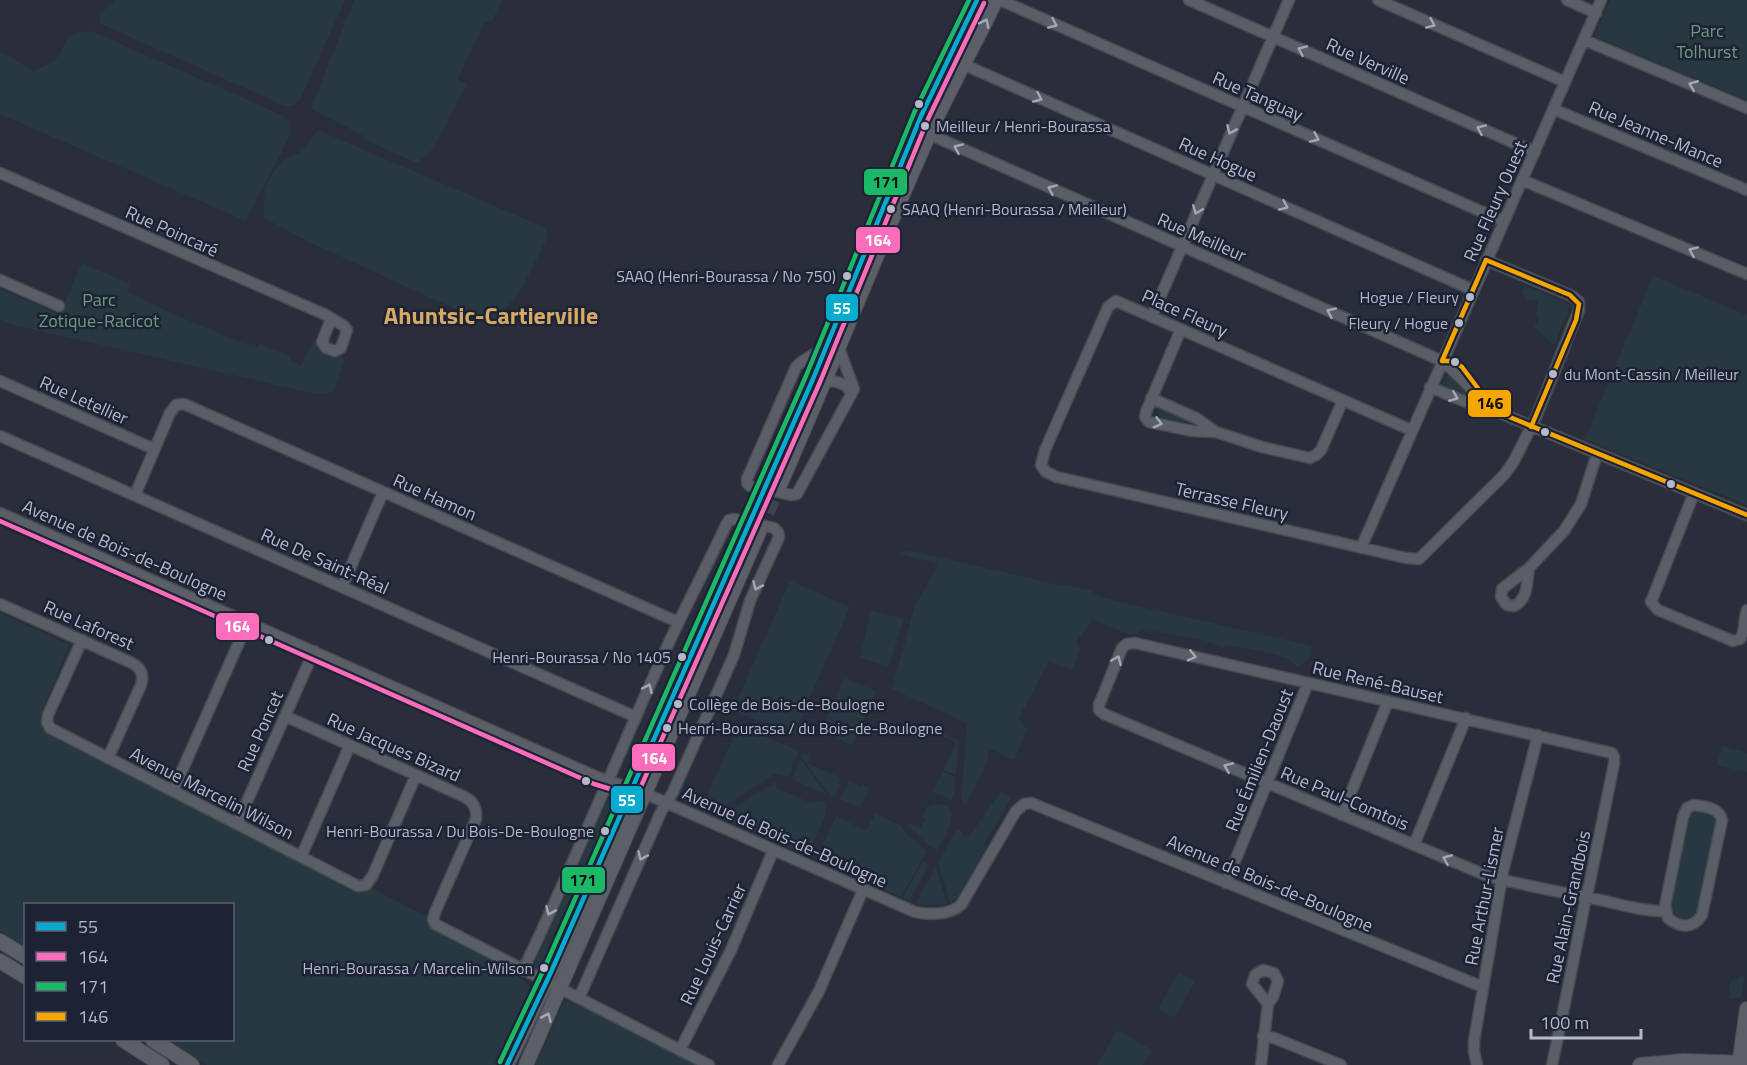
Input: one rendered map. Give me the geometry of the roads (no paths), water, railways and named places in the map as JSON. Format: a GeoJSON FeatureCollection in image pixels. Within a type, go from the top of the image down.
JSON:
{"type":"FeatureCollection","features":[{"type":"Feature","properties":{"kind":"main road"},"geometry":{"type":"LineString","coordinates":[[773,485],[819,380],[840,348],[883,239],[949,58],[978,0]]}},
{"type":"Feature","properties":{"kind":"main road"},"geometry":{"type":"LineString","coordinates":[[819,380],[825,347],[923,131],[963,65],[998,0]]}},
{"type":"Feature","properties":{"kind":"main road"},"geometry":{"type":"LineString","coordinates":[[526,1065],[638,791],[753,530]]}},
{"type":"Feature","properties":{"kind":"main road"},"geometry":{"type":"LineString","coordinates":[[507,1065],[638,791]]}},
{"type":"Feature","properties":{"kind":"main road"},"geometry":{"type":"LineString","coordinates":[[0,940],[24,956]]}},
{"type":"Feature","properties":{"kind":"main road"},"geometry":{"type":"LineString","coordinates":[[0,961],[24,976]]}},
{"type":"Feature","properties":{"kind":"main road"},"geometry":{"type":"LineString","coordinates":[[1640,1065],[1684,1062],[1742,1064],[1747,1009]]}},
{"type":"Feature","properties":{"kind":"main road"},"geometry":{"type":"LineString","coordinates":[[124,1041],[151,1062]]}},
{"type":"Feature","properties":{"kind":"main road"},"geometry":{"type":"LineString","coordinates":[[157,1042],[192,1065]]}},
{"type":"Feature","properties":{"kind":"street","name":"Rue Tanguay"},"geometry":{"type":"LineString","coordinates":[[998,0],[1503,221]]}},
{"type":"Feature","properties":{"kind":"street","name":"Rue Verville"},"geometry":{"type":"LineString","coordinates":[[1189,0],[1535,152]]}},
{"type":"Feature","properties":{"kind":"street"},"geometry":{"type":"LineString","coordinates":[[1152,316],[1289,0]]}},
{"type":"Feature","properties":{"kind":"street"},"geometry":{"type":"LineString","coordinates":[[1378,0],[1565,82]]}},
{"type":"Feature","properties":{"kind":"street"},"geometry":{"type":"LineString","coordinates":[[1567,0],[1596,13]]}},
{"type":"Feature","properties":{"kind":"street","name":"Rue Fleury Ouest"},"geometry":{"type":"LineString","coordinates":[[1361,548],[1601,0]]}},
{"type":"Feature","properties":{"kind":"street"},"geometry":{"type":"LineString","coordinates":[[1584,40],[1747,108]]}},
{"type":"Feature","properties":{"kind":"street","name":"Rue Hogue"},"geometry":{"type":"LineString","coordinates":[[949,58],[1473,290]]}},
{"type":"Feature","properties":{"kind":"street","name":"Rue Jeanne-Mance"},"geometry":{"type":"LineString","coordinates":[[1553,109],[1747,190]]}},
{"type":"Feature","properties":{"kind":"street","name":"Rue Meilleur"},"geometry":{"type":"LineString","coordinates":[[923,131],[1442,361],[1454,361],[1465,371],[1495,411]]}},
{"type":"Feature","properties":{"kind":"street","name":"Rue Poincaré"},"geometry":{"type":"LineString","coordinates":[[0,173],[331,319]]}},
{"type":"Feature","properties":{"kind":"street"},"geometry":{"type":"LineString","coordinates":[[1522,180],[1747,274]]}},
{"type":"Feature","properties":{"kind":"street"},"geometry":{"type":"LineString","coordinates":[[1486,261],[1578,300],[1576,320],[1531,427]]}},
{"type":"Feature","properties":{"kind":"street"},"geometry":{"type":"LineString","coordinates":[[0,280],[59,306]]}},
{"type":"Feature","properties":{"kind":"street","name":"Place Fleury"},"geometry":{"type":"LineString","coordinates":[[1043,469],[1041,463],[1044,453],[1109,305],[1113,302],[1119,302],[1152,316],[1411,430]]}},
{"type":"Feature","properties":{"kind":"street"},"geometry":{"type":"LineString","coordinates":[[1181,329],[1145,415],[1149,422],[1192,431],[1216,432],[1262,447],[1310,458],[1320,452],[1342,400]]}},
{"type":"Feature","properties":{"kind":"street"},"geometry":{"type":"LineString","coordinates":[[825,347],[800,363],[794,374],[747,479],[750,486],[796,495],[854,389],[840,348]]}},
{"type":"Feature","properties":{"kind":"street"},"geometry":{"type":"LineString","coordinates":[[794,374],[804,371],[819,380],[841,383],[850,390],[851,395]]}},
{"type":"Feature","properties":{"kind":"street","name":"Rue Letellier"},"geometry":{"type":"LineString","coordinates":[[0,381],[154,449]]}},
{"type":"Feature","properties":{"kind":"street","name":"Rue Meilleur"},"geometry":{"type":"LineString","coordinates":[[1430,387],[1478,407],[1495,411],[1747,515]]}},
{"type":"Feature","properties":{"kind":"street"},"geometry":{"type":"LineString","coordinates":[[1151,398],[1196,418],[1216,432]]}},
{"type":"Feature","properties":{"kind":"street","name":"Rue Hamon"},"geometry":{"type":"LineString","coordinates":[[154,449],[172,409],[178,404],[189,406],[678,622]]}},
{"type":"Feature","properties":{"kind":"street","name":"Terrasse Fleury"},"geometry":{"type":"LineString","coordinates":[[1043,469],[1054,476],[1416,560],[1425,554],[1508,470],[1531,427]]}},
{"type":"Feature","properties":{"kind":"street","name":"Rue De Saint-Réal"},"geometry":{"type":"LineString","coordinates":[[0,436],[636,717]]}},
{"type":"Feature","properties":{"kind":"street"},"geometry":{"type":"LineString","coordinates":[[135,495],[154,449]]}},
{"type":"Feature","properties":{"kind":"street"},"geometry":{"type":"LineString","coordinates":[[1529,568],[1559,537],[1579,508],[1597,454]]}},
{"type":"Feature","properties":{"kind":"street"},"geometry":{"type":"LineString","coordinates":[[342,587],[383,492]]}},
{"type":"Feature","properties":{"kind":"street"},"geometry":{"type":"LineString","coordinates":[[1694,494],[1651,602],[1658,610],[1733,641],[1740,639],[1744,634],[1744,618],[1747,610]]}},
{"type":"Feature","properties":{"kind":"street","name":"Avenue de Bois-de-Boulogne"},"geometry":{"type":"LineString","coordinates":[[0,513],[608,780],[918,913],[944,913],[956,909],[967,898],[1018,808],[1029,803],[1039,805],[1483,987]]}},
{"type":"Feature","properties":{"kind":"street"},"geometry":{"type":"LineString","coordinates":[[579,998],[734,655],[750,601],[779,537],[776,530],[734,519],[727,522],[678,622],[523,970],[710,1065]]}},
{"type":"Feature","properties":{"kind":"street","name":"Rue Laforest"},"geometry":{"type":"LineString","coordinates":[[0,604],[135,664],[142,675],[141,685],[108,758]]}},
{"type":"Feature","properties":{"kind":"street"},"geometry":{"type":"LineString","coordinates":[[173,791],[248,622]]}},
{"type":"Feature","properties":{"kind":"street","name":"Avenue Marcelin Wilson"},"geometry":{"type":"LineString","coordinates":[[82,640],[47,720],[47,725],[358,886],[368,884],[416,775]]}},
{"type":"Feature","properties":{"kind":"street","name":"Rue René-Bauset"},"geometry":{"type":"LineString","coordinates":[[1135,643],[1607,751],[1613,755]]}},
{"type":"Feature","properties":{"kind":"street","name":"Rue Paul-Comtois"},"geometry":{"type":"LineString","coordinates":[[1135,643],[1126,644],[1121,650],[1099,705],[1101,712],[1490,877],[1665,911]]}},
{"type":"Feature","properties":{"kind":"street","name":"Rue Poncet"},"geometry":{"type":"LineString","coordinates":[[237,824],[314,651]]}},
{"type":"Feature","properties":{"kind":"street","name":"Rue Émilien-Daoust"},"geometry":{"type":"LineString","coordinates":[[1226,883],[1308,683]]}},
{"type":"Feature","properties":{"kind":"street"},"geometry":{"type":"LineString","coordinates":[[1342,815],[1388,701]]}},
{"type":"Feature","properties":{"kind":"street","name":"Rue Jacques Bizard"},"geometry":{"type":"LineString","coordinates":[[285,716],[468,798],[476,811],[475,821],[433,918],[434,923],[523,970]]}},
{"type":"Feature","properties":{"kind":"street"},"geometry":{"type":"LineString","coordinates":[[1414,845],[1466,718]]}},
{"type":"Feature","properties":{"kind":"street","name":"Rue Arthur-Lismer"},"geometry":{"type":"LineString","coordinates":[[1477,1065],[1473,1045],[1501,879],[1538,735]]}},
{"type":"Feature","properties":{"kind":"street"},"geometry":{"type":"LineString","coordinates":[[301,857],[350,745]]}},
{"type":"Feature","properties":{"kind":"street","name":"Rue Alain-Grandbois"},"geometry":{"type":"LineString","coordinates":[[1552,1065],[1614,764],[1613,755]]}},
{"type":"Feature","properties":{"kind":"street"},"geometry":{"type":"LineString","coordinates":[[1694,806],[1717,811],[1722,822],[1701,917],[1693,924],[1682,926],[1671,921],[1665,911],[1684,812],[1688,807],[1694,806]]}},
{"type":"Feature","properties":{"kind":"street","name":"Rue Louis-Carrier"},"geometry":{"type":"LineString","coordinates":[[680,1050],[731,950],[773,851]]}},
{"type":"Feature","properties":{"kind":"street"},"geometry":{"type":"LineString","coordinates":[[778,1065],[819,991],[863,890]]}},
{"type":"Feature","properties":{"kind":"street"},"geometry":{"type":"LineString","coordinates":[[1261,1065],[1268,1004]]}},
{"type":"Feature","properties":{"kind":"street"},"geometry":{"type":"LineString","coordinates":[[1263,1036],[1274,1038],[1341,1065]]}},
{"type":"Feature","properties":{"kind":"street"},"geometry":{"type":"LineString","coordinates":[[151,1062],[157,1042]]}},
{"type":"Feature","properties":{"kind":"tunnel"},"geometry":{"type":"LineString","coordinates":[[747,528],[766,484]]}},
{"type":"Feature","properties":{"kind":"tunnel"},"geometry":{"type":"LineString","coordinates":[[759,532],[779,487]]}},
{"type":"Feature","properties":{"kind":"place","name":"Meilleur / Henri-Bourassa"},"geometry":{"type":"Point","coordinates":[925,126]}},
{"type":"Feature","properties":{"kind":"place","name":"SAAQ (Henri-Bourassa / Meilleur)"},"geometry":{"type":"Point","coordinates":[891,209]}},
{"type":"Feature","properties":{"kind":"place","name":"SAAQ (Henri-Bourassa / No 750)"},"geometry":{"type":"Point","coordinates":[847,276]}},
{"type":"Feature","properties":{"kind":"place","name":"Hogue / Fleury"},"geometry":{"type":"Point","coordinates":[1470,297]}},
{"type":"Feature","properties":{"kind":"place","name":"Fleury / Hogue"},"geometry":{"type":"Point","coordinates":[1459,323]}},
{"type":"Feature","properties":{"kind":"place","name":"du Mont-Cassin / Meilleur"},"geometry":{"type":"Point","coordinates":[1553,374]}},
{"type":"Feature","properties":{"kind":"place","name":"Henri-Bourassa / No 1405"},"geometry":{"type":"Point","coordinates":[682,657]}},
{"type":"Feature","properties":{"kind":"place","name":"Collège de Bois-de-Boulogne"},"geometry":{"type":"Point","coordinates":[678,704]}},
{"type":"Feature","properties":{"kind":"place","name":"Henri-Bourassa / du Bois-de-Boulogne"},"geometry":{"type":"Point","coordinates":[667,728]}},
{"type":"Feature","properties":{"kind":"place","name":"Henri-Bourassa / Du Bois-De-Boulogne"},"geometry":{"type":"Point","coordinates":[605,831]}},
{"type":"Feature","properties":{"kind":"place","name":"Henri-Bourassa / Marcelin-Wilson"},"geometry":{"type":"Point","coordinates":[544,968]}},
{"type":"Feature","properties":{"kind":"district","name":"Ahuntsic-Cartierville"},"geometry":{"type":"Point","coordinates":[491,315]}},
{"type":"Feature","properties":{"kind":"park label","name":"Parc Tolhurst"},"geometry":{"type":"Point","coordinates":[1707,40]}},
{"type":"Feature","properties":{"kind":"park label","name":"Parc Zotique-Racicot"},"geometry":{"type":"Point","coordinates":[99,309]}}]}
